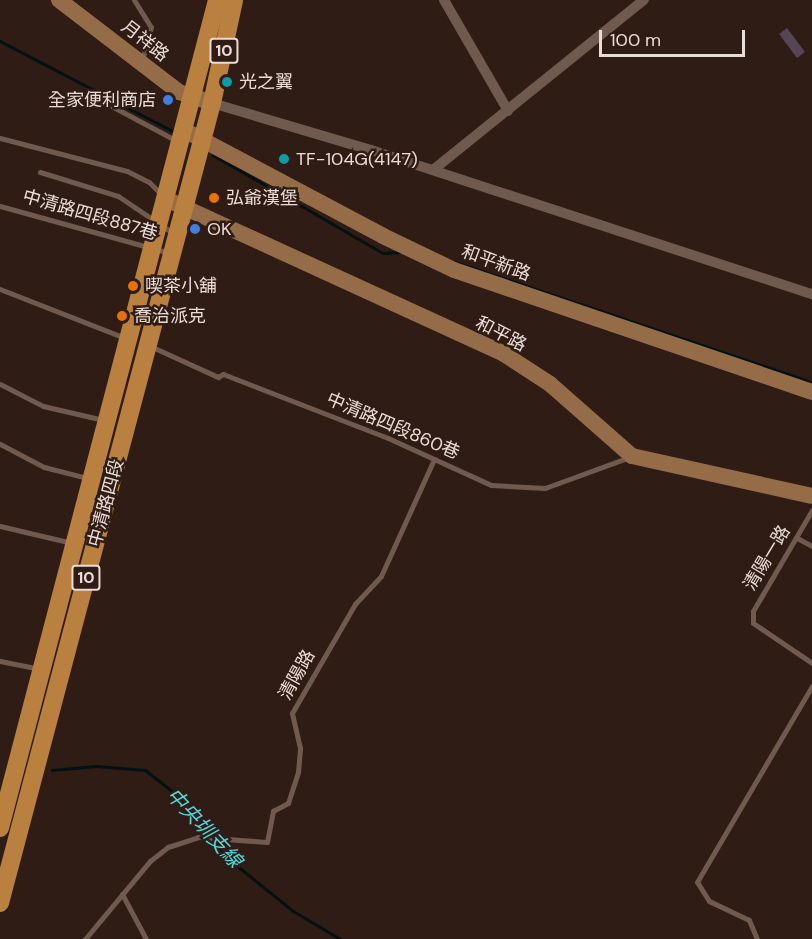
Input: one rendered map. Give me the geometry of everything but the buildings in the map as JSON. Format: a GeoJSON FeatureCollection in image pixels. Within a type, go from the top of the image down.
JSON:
{"type":"FeatureCollection","features":[{"type":"Feature","properties":{"kind":"main road","name":"10"},"geometry":{"type":"LineString","coordinates":[[194,96],[217,0]]}},
{"type":"Feature","properties":{"kind":"main road","name":"10"},"geometry":{"type":"LineString","coordinates":[[212,103],[234,0]]}},
{"type":"Feature","properties":{"kind":"main road","name":"中清路四段"},"geometry":{"type":"LineString","coordinates":[[0,828],[12,771],[42,670],[194,96]]}},
{"type":"Feature","properties":{"kind":"main road","name":"中清路四段"},"geometry":{"type":"LineString","coordinates":[[0,903],[212,103]]}},
{"type":"Feature","properties":{"kind":"main road"},"geometry":{"type":"LineString","coordinates":[[114,395],[133,400]]}},
{"type":"Feature","properties":{"kind":"street","name":"月祥路"},"geometry":{"type":"LineString","coordinates":[[59,0],[179,92],[212,103]]}},
{"type":"Feature","properties":{"kind":"street"},"geometry":{"type":"LineString","coordinates":[[444,0],[508,111]]}},
{"type":"Feature","properties":{"kind":"street"},"geometry":{"type":"LineString","coordinates":[[433,170],[644,0]]}},
{"type":"Feature","properties":{"kind":"street"},"geometry":{"type":"LineString","coordinates":[[212,103],[433,170],[812,294]]}},
{"type":"Feature","properties":{"kind":"street","name":"和平新路"},"geometry":{"type":"LineString","coordinates":[[182,136],[454,270],[812,393]]}},
{"type":"Feature","properties":{"kind":"street","name":"和平路"},"geometry":{"type":"LineString","coordinates":[[166,199],[184,210],[504,354],[550,384],[632,456],[812,496]]}},
{"type":"Feature","properties":{"kind":"lane"},"geometry":{"type":"LineString","coordinates":[[134,0],[151,27],[141,63]]}},
{"type":"Feature","properties":{"kind":"lane"},"geometry":{"type":"LineString","coordinates":[[102,101],[182,136]]}},
{"type":"Feature","properties":{"kind":"lane"},"geometry":{"type":"LineString","coordinates":[[0,138],[127,171],[149,182],[166,199]]}},
{"type":"Feature","properties":{"kind":"lane"},"geometry":{"type":"LineString","coordinates":[[40,172],[96,186],[159,224],[174,245]]}},
{"type":"Feature","properties":{"kind":"lane","name":"中清路四段887巷"},"geometry":{"type":"LineString","coordinates":[[0,206],[153,249],[174,245]]}},
{"type":"Feature","properties":{"kind":"lane"},"geometry":{"type":"LineString","coordinates":[[0,290],[129,340]]}},
{"type":"Feature","properties":{"kind":"lane","name":"中清路四段860巷"},"geometry":{"type":"LineString","coordinates":[[148,345],[218,377],[223,374],[492,484],[545,488],[632,456]]}},
{"type":"Feature","properties":{"kind":"lane"},"geometry":{"type":"LineString","coordinates":[[0,384],[43,406],[108,421]]}},
{"type":"Feature","properties":{"kind":"lane"},"geometry":{"type":"LineString","coordinates":[[0,444],[44,467],[92,479]]}},
{"type":"Feature","properties":{"kind":"lane","name":"清陽路"},"geometry":{"type":"LineString","coordinates":[[85,939],[150,861],[168,847],[198,837],[267,842],[273,811],[288,803],[298,772],[300,748],[292,713],[355,604],[381,576],[434,459]]}},
{"type":"Feature","properties":{"kind":"lane","name":"清陽一路"},"geometry":{"type":"LineString","coordinates":[[812,510],[753,611],[753,623],[812,663]]}},
{"type":"Feature","properties":{"kind":"lane"},"geometry":{"type":"LineString","coordinates":[[0,526],[75,543]]}},
{"type":"Feature","properties":{"kind":"lane"},"geometry":{"type":"LineString","coordinates":[[797,538],[812,546]]}},
{"type":"Feature","properties":{"kind":"lane"},"geometry":{"type":"LineString","coordinates":[[0,661],[42,670]]}},
{"type":"Feature","properties":{"kind":"lane"},"geometry":{"type":"LineString","coordinates":[[757,939],[749,920],[709,901],[697,882],[812,686]]}},
{"type":"Feature","properties":{"kind":"lane"},"geometry":{"type":"LineString","coordinates":[[12,771],[34,775]]}},
{"type":"Feature","properties":{"kind":"lane"},"geometry":{"type":"LineString","coordinates":[[122,894],[146,939]]}},
{"type":"Feature","properties":{"kind":"waterway"},"geometry":{"type":"LineString","coordinates":[[0,41],[176,133]]}},
{"type":"Feature","properties":{"kind":"waterway"},"geometry":{"type":"LineString","coordinates":[[213,155],[383,253],[399,252]]}},
{"type":"Feature","properties":{"kind":"waterway"},"geometry":{"type":"LineString","coordinates":[[455,262],[812,382]]}},
{"type":"Feature","properties":{"kind":"waterway","name":"中央圳支線"},"geometry":{"type":"LineString","coordinates":[[52,770],[96,766],[145,770],[176,794],[225,856],[293,911],[340,939]]}},
{"type":"Feature","properties":{"kind":"place","name":"光之翼"},"geometry":{"type":"Point","coordinates":[227,82]}},
{"type":"Feature","properties":{"kind":"place","name":"全家便利商店"},"geometry":{"type":"Point","coordinates":[168,100]}},
{"type":"Feature","properties":{"kind":"place","name":"TF-104G(4147)"},"geometry":{"type":"Point","coordinates":[284,159]}},
{"type":"Feature","properties":{"kind":"place","name":"弘爺漢堡"},"geometry":{"type":"Point","coordinates":[214,198]}},
{"type":"Feature","properties":{"kind":"place","name":"OK"},"geometry":{"type":"Point","coordinates":[195,229]}},
{"type":"Feature","properties":{"kind":"place","name":"喫茶小舖"},"geometry":{"type":"Point","coordinates":[133,286]}},
{"type":"Feature","properties":{"kind":"place","name":"喬治派克"},"geometry":{"type":"Point","coordinates":[122,316]}}]}
